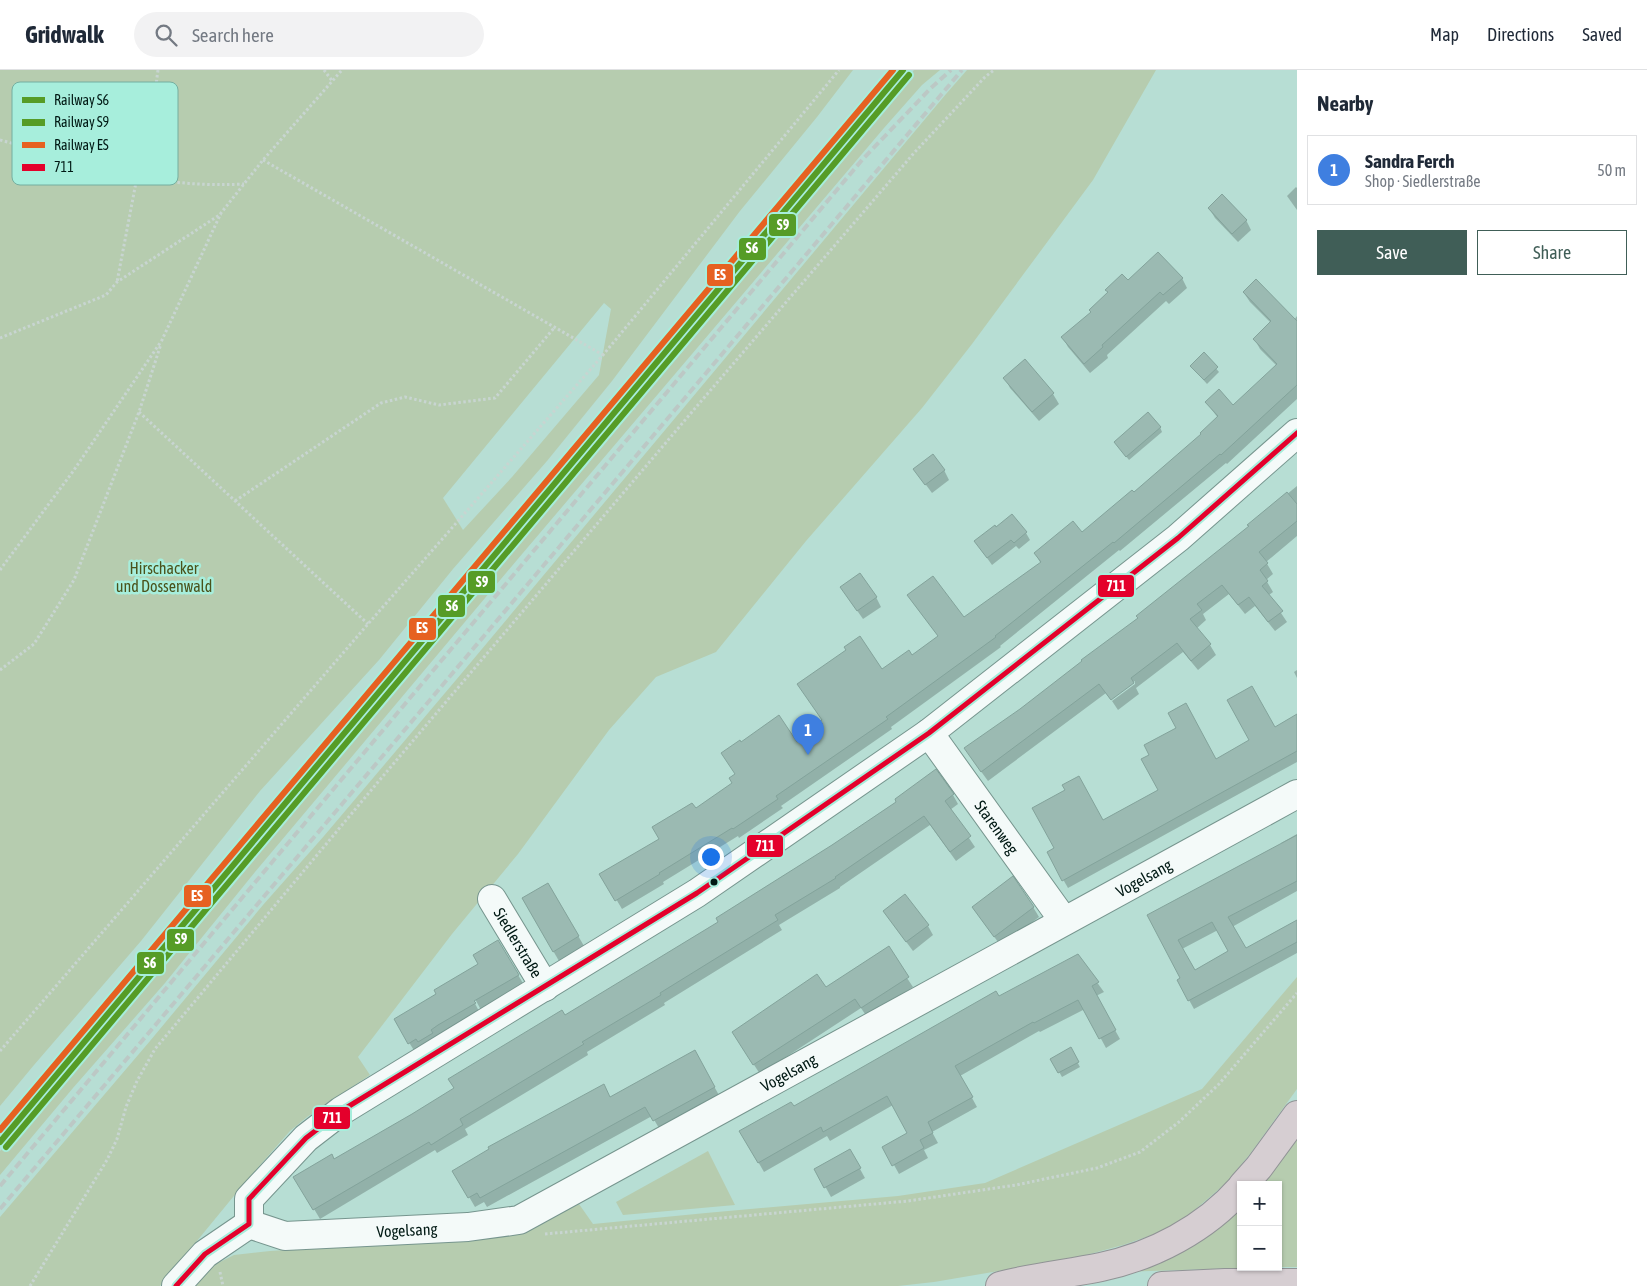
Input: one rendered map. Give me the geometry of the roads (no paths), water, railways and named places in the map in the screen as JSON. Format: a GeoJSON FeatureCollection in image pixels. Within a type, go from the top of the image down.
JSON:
{"type":"FeatureCollection","features":[{"type":"Feature","properties":{"kind":"highway"},"geometry":{"type":"LineString","coordinates":[[1247,1181],[1297,1115]]}},
{"type":"Feature","properties":{"kind":"highway"},"geometry":{"type":"LineString","coordinates":[[1000,1286],[1017,1281],[1102,1267],[1152,1250],[1171,1242],[1201,1224],[1237,1192]]}},
{"type":"Feature","properties":{"kind":"highway"},"geometry":{"type":"LineString","coordinates":[[1162,1286],[1225,1283],[1297,1283]]}},
{"type":"Feature","properties":{"kind":"street","name":"Siedlerstraße"},"geometry":{"type":"LineString","coordinates":[[249,1224],[249,1199],[306,1138],[340,1111],[697,893],[929,733],[1178,538],[1297,433]]}},
{"type":"Feature","properties":{"kind":"street","name":"Starenweg"},"geometry":{"type":"LineString","coordinates":[[929,733],[1064,921]]}},
{"type":"Feature","properties":{"kind":"street","name":"Vogelsang"},"geometry":{"type":"LineString","coordinates":[[249,1224],[285,1236],[468,1227],[519,1220],[1297,794]]}},
{"type":"Feature","properties":{"kind":"street","name":"Siedlerstraße"},"geometry":{"type":"LineString","coordinates":[[492,899],[545,987]]}},
{"type":"Feature","properties":{"kind":"street"},"geometry":{"type":"LineString","coordinates":[[176,1286],[205,1254],[249,1224]]}},
{"type":"Feature","properties":{"kind":"railway"},"geometry":{"type":"LineString","coordinates":[[0,1186],[862,160],[931,88],[951,70]]}},
{"type":"Feature","properties":{"kind":"railway"},"geometry":{"type":"LineString","coordinates":[[0,1209],[962,70]]}},
{"type":"Feature","properties":{"kind":"rail line","name":"ES"},"geometry":{"type":"LineString","coordinates":[[0,1130],[893,70]]}},
{"type":"Feature","properties":{"kind":"rail line","name":"S6"},"geometry":{"type":"LineString","coordinates":[[0,1142],[903,70]]}},
{"type":"Feature","properties":{"kind":"rail line","name":"S9"},"geometry":{"type":"LineString","coordinates":[[6,1147],[909,75]]}},
{"type":"Feature","properties":{"kind":"place","name":"Sandra Ferch"},"geometry":{"type":"Point","coordinates":[808,755]}},
{"type":"Feature","properties":{"kind":"park label","name":"Hirschacker und Dossenwald"},"geometry":{"type":"Point","coordinates":[164,577]}}]}
